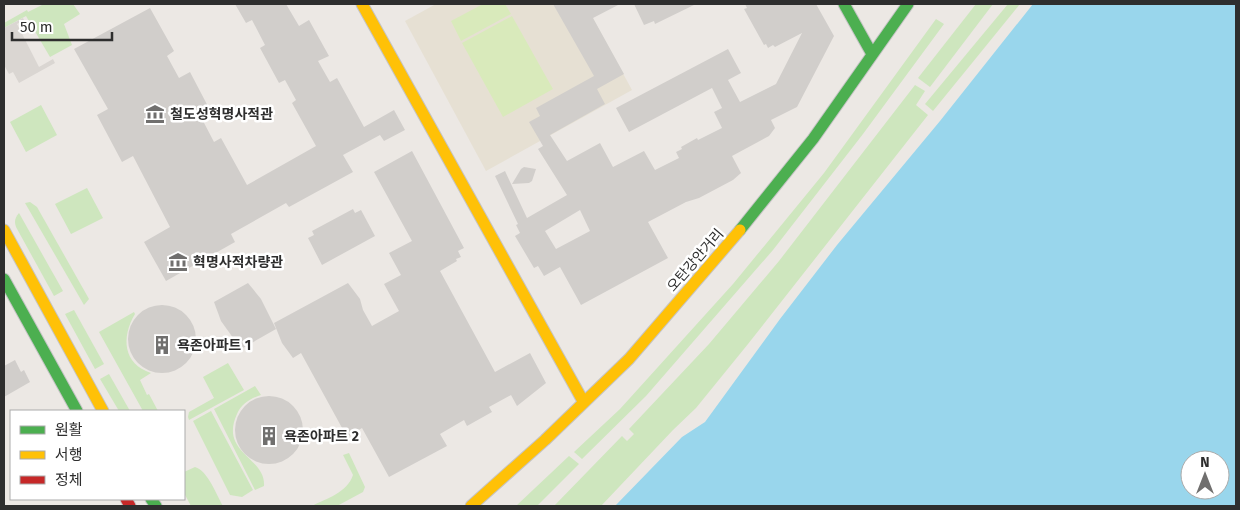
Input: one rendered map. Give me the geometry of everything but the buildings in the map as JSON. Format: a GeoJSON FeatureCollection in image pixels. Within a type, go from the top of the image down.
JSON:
{"type":"FeatureCollection","features":[{"type":"Feature","properties":{"kind":"main road"},"geometry":{"type":"LineString","coordinates":[[362,4],[583,402]]}},
{"type":"Feature","properties":{"kind":"main road"},"geometry":{"type":"LineString","coordinates":[[844,4],[872,54]]}},
{"type":"Feature","properties":{"kind":"main road","name":"오탄강안거리"},"geometry":{"type":"LineString","coordinates":[[471,506],[545,440],[629,358],[731,241],[813,138],[908,4]]}},
{"type":"Feature","properties":{"kind":"main road"},"geometry":{"type":"LineString","coordinates":[[4,230],[14,257],[102,410]]}},
{"type":"Feature","properties":{"kind":"main road"},"geometry":{"type":"LineString","coordinates":[[4,279],[76,410]]}},
{"type":"Feature","properties":{"kind":"shaded area"},"geometry":{"type":"Polygon","coordinates":[[[436,4],[585,4],[632,90],[486,171],[405,21],[436,4]]]}},
{"type":"Feature","properties":{"kind":"shaded area"},"geometry":{"type":"Polygon","coordinates":[[[23,18],[24,20],[17,24],[39,67],[53,59],[55,63],[19,83],[13,72],[9,74],[4,65],[4,28],[23,18]]]}},
{"type":"Feature","properties":{"kind":"green space"},"geometry":{"type":"Polygon","coordinates":[[[44,4],[73,4],[80,14],[64,24],[72,45],[50,57],[26,16],[4,28],[4,23],[27,10],[28,12],[44,4]]]}},
{"type":"Feature","properties":{"kind":"green space"},"geometry":{"type":"Polygon","coordinates":[[[483,4],[505,4],[511,14],[461,41],[451,21],[483,4]]]}},
{"type":"Feature","properties":{"kind":"green space"},"geometry":{"type":"Polygon","coordinates":[[[976,4],[993,4],[930,87],[918,78],[976,4]]]}},
{"type":"Feature","properties":{"kind":"green space"},"geometry":{"type":"Polygon","coordinates":[[[1008,4],[1020,4],[933,111],[925,104],[1008,4]]]}},
{"type":"Feature","properties":{"kind":"green space"},"geometry":{"type":"Polygon","coordinates":[[[512,16],[553,89],[503,117],[462,43],[512,16]]]}},
{"type":"Feature","properties":{"kind":"green space"},"geometry":{"type":"Polygon","coordinates":[[[936,19],[944,24],[863,134],[773,250],[646,396],[582,459],[574,452],[620,409],[733,284],[824,173],[936,19]]]}},
{"type":"Feature","properties":{"kind":"green space"},"geometry":{"type":"Polygon","coordinates":[[[915,85],[925,91],[916,105],[928,115],[696,408],[601,506],[554,506],[622,436],[627,441],[634,434],[629,429],[709,344],[779,261],[915,85]]]}},
{"type":"Feature","properties":{"kind":"green space"},"geometry":{"type":"Polygon","coordinates":[[[41,105],[57,135],[26,152],[10,122],[41,105]]]}},
{"type":"Feature","properties":{"kind":"green space"},"geometry":{"type":"Polygon","coordinates":[[[87,188],[103,218],[71,234],[55,204],[87,188]]]}},
{"type":"Feature","properties":{"kind":"green space"},"geometry":{"type":"Polygon","coordinates":[[[30,202],[37,207],[89,299],[84,305],[25,203],[30,202]]]}},
{"type":"Feature","properties":{"kind":"green space"},"geometry":{"type":"Polygon","coordinates":[[[19,213],[63,291],[54,296],[16,227],[15,220],[19,213]]]}},
{"type":"Feature","properties":{"kind":"green space"},"geometry":{"type":"Polygon","coordinates":[[[74,310],[104,364],[95,369],[65,314],[74,310]]]}},
{"type":"Feature","properties":{"kind":"green space"},"geometry":{"type":"Polygon","coordinates":[[[134,312],[135,314],[128,332],[127,349],[135,363],[151,373],[140,380],[157,410],[142,410],[99,332],[134,312]]]}},
{"type":"Feature","properties":{"kind":"green space"},"geometry":{"type":"Polygon","coordinates":[[[228,363],[244,390],[189,420],[189,412],[214,398],[203,377],[228,363]]]}},
{"type":"Feature","properties":{"kind":"green space"},"geometry":{"type":"Polygon","coordinates":[[[109,374],[129,410],[118,410],[100,379],[109,374]]]}},
{"type":"Feature","properties":{"kind":"green space"},"geometry":{"type":"Polygon","coordinates":[[[255,386],[261,395],[241,407],[233,427],[234,438],[238,446],[263,476],[264,486],[255,490],[214,409],[255,386]]]}},
{"type":"Feature","properties":{"kind":"green space"},"geometry":{"type":"Polygon","coordinates":[[[211,411],[253,490],[242,497],[230,495],[193,421],[211,411]]]}},
{"type":"Feature","properties":{"kind":"green space"},"geometry":{"type":"Polygon","coordinates":[[[349,453],[365,487],[363,492],[337,506],[312,506],[341,491],[350,481],[353,475],[343,455],[349,453]]]}},
{"type":"Feature","properties":{"kind":"green space"},"geometry":{"type":"Polygon","coordinates":[[[569,456],[579,464],[537,506],[516,506],[569,456]]]}},
{"type":"Feature","properties":{"kind":"green space"},"geometry":{"type":"Polygon","coordinates":[[[195,467],[200,469],[208,478],[223,506],[191,506],[185,495],[185,472],[195,467]]]}},
{"type":"Feature","properties":{"kind":"water"},"geometry":{"type":"Polygon","coordinates":[[[1033,4],[1236,4],[1236,506],[615,506],[682,437],[705,422],[837,245],[940,121],[1033,4]]]}},
{"type":"Feature","properties":{"kind":"traffic: fast"},"geometry":{"type":"LineString","coordinates":[[844,4],[872,54]]}},
{"type":"Feature","properties":{"kind":"traffic: fast"},"geometry":{"type":"LineString","coordinates":[[740,230],[813,139],[908,4]]}},
{"type":"Feature","properties":{"kind":"traffic: fast"},"geometry":{"type":"LineString","coordinates":[[4,279],[76,410]]}},
{"type":"Feature","properties":{"kind":"traffic: fast"},"geometry":{"type":"LineString","coordinates":[[152,500],[156,506]]}},
{"type":"Feature","properties":{"kind":"traffic: slow"},"geometry":{"type":"LineString","coordinates":[[362,4],[583,401]]}},
{"type":"Feature","properties":{"kind":"traffic: slow"},"geometry":{"type":"LineString","coordinates":[[4,230],[102,410]]}},
{"type":"Feature","properties":{"kind":"traffic: slow"},"geometry":{"type":"LineString","coordinates":[[471,506],[545,440],[629,359],[740,230]]}},
{"type":"Feature","properties":{"kind":"traffic: jam"},"geometry":{"type":"LineString","coordinates":[[127,500],[130,506]]}},
{"type":"Feature","properties":{"kind":"place","name":"철도성혁명사적관"},"geometry":{"type":"Point","coordinates":[155,114]}},
{"type":"Feature","properties":{"kind":"place","name":"혁명사적차량관"},"geometry":{"type":"Point","coordinates":[178,262]}},
{"type":"Feature","properties":{"kind":"place","name":"욕존아파트 1"},"geometry":{"type":"Point","coordinates":[162,345]}},
{"type":"Feature","properties":{"kind":"place","name":"욕존아파트 2"},"geometry":{"type":"Point","coordinates":[269,436]}}]}
